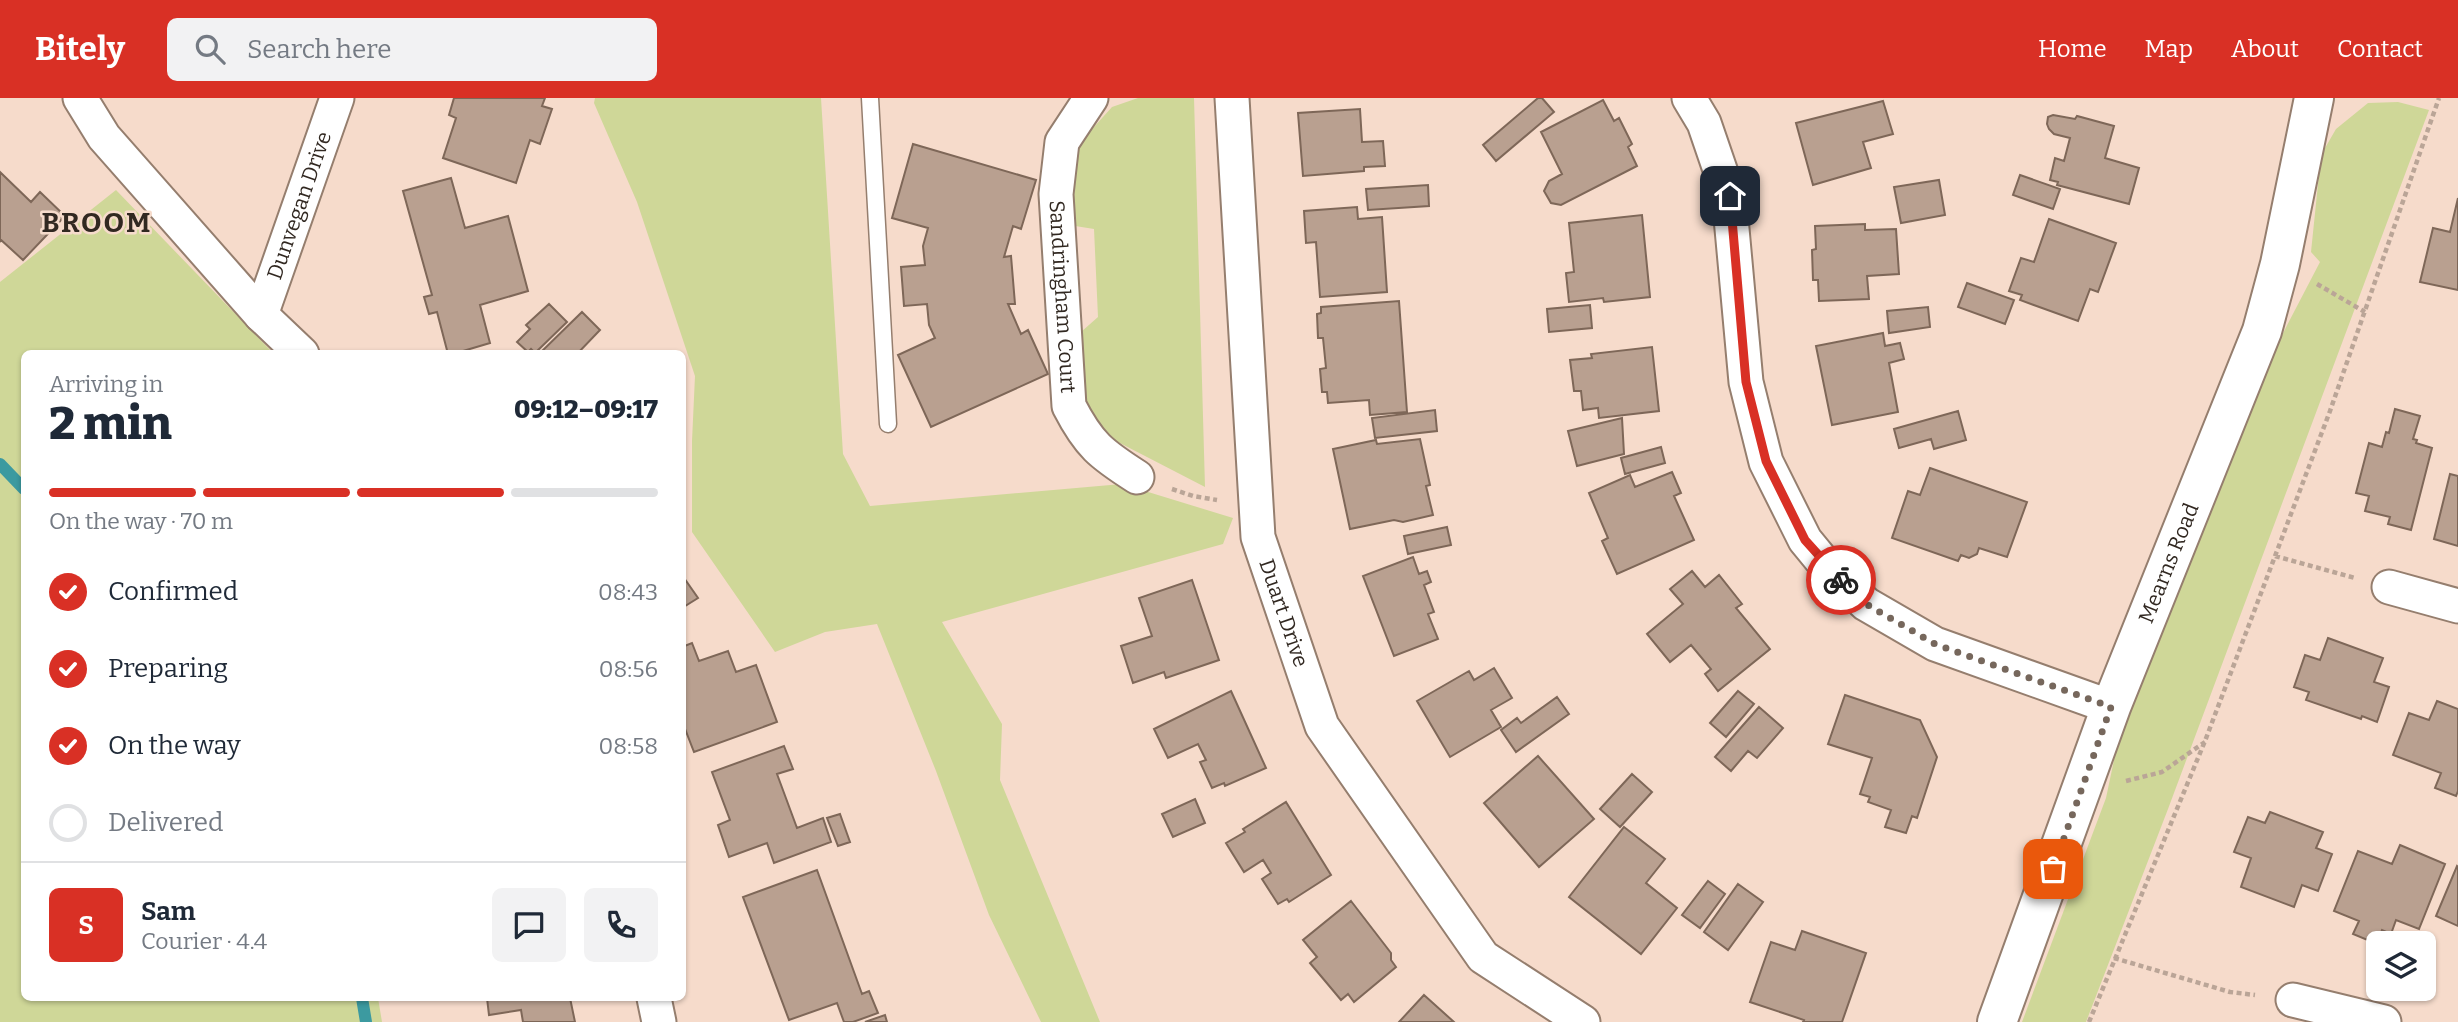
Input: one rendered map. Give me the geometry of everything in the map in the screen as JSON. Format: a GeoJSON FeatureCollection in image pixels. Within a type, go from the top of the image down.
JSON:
{"type":"FeatureCollection","features":[{"type":"Feature","properties":{"kind":"street"},"geometry":{"type":"LineString","coordinates":[[80,98],[104,138],[261,315],[298,350]]}},
{"type":"Feature","properties":{"kind":"street","name":"Dunvegan Drive"},"geometry":{"type":"LineString","coordinates":[[261,315],[337,98]]}},
{"type":"Feature","properties":{"kind":"street","name":"Sandringham Court"},"geometry":{"type":"LineString","coordinates":[[1091,98],[1062,142],[1056,194],[1069,406],[1083,432],[1104,456],[1137,477]]}},
{"type":"Feature","properties":{"kind":"street","name":"Duart Drive"},"geometry":{"type":"LineString","coordinates":[[1232,98],[1258,537],[1322,726],[1483,957],[1583,1022]]}},
{"type":"Feature","properties":{"kind":"street"},"geometry":{"type":"LineString","coordinates":[[1689,98],[1704,122],[1730,196],[1746,382],[1766,461],[1805,540],[1828,568],[1866,604],[1935,644],[2111,707]]}},
{"type":"Feature","properties":{"kind":"street","name":"Mearns Road"},"geometry":{"type":"LineString","coordinates":[[1997,1022],[2111,707],[2262,331],[2280,264],[2314,98]]}},
{"type":"Feature","properties":{"kind":"street"},"geometry":{"type":"LineString","coordinates":[[2389,587],[2458,606]]}},
{"type":"Feature","properties":{"kind":"street"},"geometry":{"type":"LineString","coordinates":[[2293,1000],[2384,1022]]}},
{"type":"Feature","properties":{"kind":"street"},"geometry":{"type":"LineString","coordinates":[[655,1001],[659,1022]]}},
{"type":"Feature","properties":{"kind":"lane"},"geometry":{"type":"LineString","coordinates":[[870,98],[888,424]]}},
{"type":"Feature","properties":{"kind":"path"},"geometry":{"type":"LineString","coordinates":[[2089,1022],[2205,741],[2365,312],[2439,98]]}},
{"type":"Feature","properties":{"kind":"path"},"geometry":{"type":"LineString","coordinates":[[2280,264],[2365,312]]}},
{"type":"Feature","properties":{"kind":"path"},"geometry":{"type":"LineString","coordinates":[[1137,477],[1193,496],[1256,506]]}},
{"type":"Feature","properties":{"kind":"path"},"geometry":{"type":"LineString","coordinates":[[2275,556],[2389,587]]}},
{"type":"Feature","properties":{"kind":"path"},"geometry":{"type":"LineString","coordinates":[[2081,792],[2162,772],[2205,741]]}},
{"type":"Feature","properties":{"kind":"path"},"geometry":{"type":"LineString","coordinates":[[2114,958],[2230,992],[2293,1000]]}},
{"type":"Feature","properties":{"kind":"green space"},"geometry":{"type":"Polygon","coordinates":[[[595,98],[821,98],[843,454],[870,506],[1122,484],[1233,518],[1223,544],[942,622],[1002,724],[1000,780],[1100,1022],[1041,1022],[989,915],[936,771],[877,624],[825,632],[775,652],[692,532],[695,376],[637,202],[594,103],[595,98]]]}},
{"type":"Feature","properties":{"kind":"green space"},"geometry":{"type":"Polygon","coordinates":[[[1138,98],[1194,98],[1205,487],[1116,441],[1086,415],[1081,332],[1098,317],[1094,229],[1069,225],[1075,148],[1112,107],[1138,98]]]}},
{"type":"Feature","properties":{"kind":"green space"},"geometry":{"type":"Polygon","coordinates":[[[2398,102],[2429,110],[2086,1022],[2022,1022],[2106,798],[2118,741],[2270,358],[2320,262],[2311,252],[2321,155],[2336,129],[2368,103],[2398,102]]]}},
{"type":"Feature","properties":{"kind":"green space"},"geometry":{"type":"Polygon","coordinates":[[[116,190],[270,350],[21,350],[21,1001],[378,1001],[382,1022],[0,1022],[0,282],[116,190]]]}},
{"type":"Feature","properties":{"kind":"building"},"geometry":{"type":"Polygon","coordinates":[[[454,98],[545,98],[542,106],[552,109],[540,144],[530,140],[516,183],[443,158],[456,118],[449,115],[454,98]]]}},
{"type":"Feature","properties":{"kind":"building"},"geometry":{"type":"Polygon","coordinates":[[[1538,98],[1542,98],[1554,112],[1496,161],[1483,145],[1538,98]]]}},
{"type":"Feature","properties":{"kind":"building"},"geometry":{"type":"Polygon","coordinates":[[[1603,100],[1614,121],[1619,118],[1632,144],[1628,147],[1637,166],[1561,205],[1551,203],[1544,191],[1549,181],[1562,174],[1541,132],[1603,100]]]}},
{"type":"Feature","properties":{"kind":"building"},"geometry":{"type":"Polygon","coordinates":[[[1883,101],[1893,134],[1863,142],[1871,168],[1813,185],[1796,123],[1883,101]]]}},
{"type":"Feature","properties":{"kind":"building"},"geometry":{"type":"Polygon","coordinates":[[[1360,109],[1362,142],[1383,141],[1385,166],[1364,167],[1364,171],[1303,176],[1298,113],[1360,109]]]}},
{"type":"Feature","properties":{"kind":"building"},"geometry":{"type":"Polygon","coordinates":[[[2053,115],[2075,119],[2077,116],[2114,126],[2105,158],[2139,168],[2129,204],[2057,185],[2058,182],[2050,180],[2055,158],[2064,161],[2070,138],[2054,134],[2049,129],[2048,117],[2053,115]]]}},
{"type":"Feature","properties":{"kind":"building"},"geometry":{"type":"Polygon","coordinates":[[[913,144],[1036,180],[1021,229],[1013,226],[1004,257],[1011,256],[1015,304],[1008,304],[1021,334],[1028,330],[1048,374],[931,427],[898,355],[935,338],[929,325],[927,304],[904,306],[901,267],[925,265],[923,246],[928,228],[892,218],[913,144]]]}},
{"type":"Feature","properties":{"kind":"building"},"geometry":{"type":"Polygon","coordinates":[[[0,172],[31,202],[40,192],[65,216],[23,260],[1,240],[0,242],[0,172]]]}},
{"type":"Feature","properties":{"kind":"building"},"geometry":{"type":"Polygon","coordinates":[[[2020,175],[2060,189],[2053,209],[2013,195],[2020,175]]]}},
{"type":"Feature","properties":{"kind":"building"},"geometry":{"type":"Polygon","coordinates":[[[451,178],[465,228],[508,216],[528,291],[480,305],[490,343],[466,350],[447,350],[437,312],[429,314],[424,297],[432,295],[403,191],[451,178]]]}},
{"type":"Feature","properties":{"kind":"building"},"geometry":{"type":"Polygon","coordinates":[[[1939,180],[1945,215],[1901,223],[1894,187],[1939,180]]]}},
{"type":"Feature","properties":{"kind":"building"},"geometry":{"type":"Polygon","coordinates":[[[1428,185],[1429,206],[1368,210],[1366,189],[1428,185]]]}},
{"type":"Feature","properties":{"kind":"building"},"geometry":{"type":"Polygon","coordinates":[[[2458,198],[2458,290],[2420,282],[2433,228],[2450,232],[2458,198]]]}},
{"type":"Feature","properties":{"kind":"building"},"geometry":{"type":"Polygon","coordinates":[[[1357,207],[1358,219],[1382,217],[1387,292],[1320,297],[1316,242],[1306,243],[1304,211],[1357,207]]]}},
{"type":"Feature","properties":{"kind":"building"},"geometry":{"type":"Polygon","coordinates":[[[1642,215],[1650,297],[1604,302],[1603,298],[1569,302],[1566,273],[1574,272],[1569,223],[1642,215]]]}},
{"type":"Feature","properties":{"kind":"building"},"geometry":{"type":"Polygon","coordinates":[[[2049,219],[2116,243],[2098,292],[2090,289],[2078,321],[2020,300],[2022,295],[2009,291],[2021,258],[2034,262],[2049,219]]]}},
{"type":"Feature","properties":{"kind":"building"},"geometry":{"type":"Polygon","coordinates":[[[1865,224],[1865,230],[1896,229],[1899,274],[1867,276],[1869,299],[1819,301],[1818,280],[1813,280],[1812,250],[1816,249],[1815,226],[1865,224]]]}},
{"type":"Feature","properties":{"kind":"building"},"geometry":{"type":"Polygon","coordinates":[[[1967,283],[2014,300],[2005,324],[1958,307],[1967,283]]]}},
{"type":"Feature","properties":{"kind":"building"},"geometry":{"type":"Polygon","coordinates":[[[1399,301],[1407,412],[1370,415],[1369,400],[1328,403],[1327,392],[1322,392],[1320,369],[1326,368],[1323,338],[1318,338],[1317,314],[1321,313],[1321,307],[1399,301]]]}},
{"type":"Feature","properties":{"kind":"building"},"geometry":{"type":"Polygon","coordinates":[[[549,304],[567,322],[538,350],[526,350],[517,342],[530,329],[526,325],[549,304]]]}},
{"type":"Feature","properties":{"kind":"building"},"geometry":{"type":"Polygon","coordinates":[[[1590,305],[1592,328],[1549,332],[1547,309],[1590,305]]]}},
{"type":"Feature","properties":{"kind":"building"},"geometry":{"type":"Polygon","coordinates":[[[1928,307],[1930,327],[1889,333],[1887,311],[1928,307]]]}},
{"type":"Feature","properties":{"kind":"building"},"geometry":{"type":"Polygon","coordinates":[[[582,312],[600,330],[581,350],[543,350],[582,312]]]}},
{"type":"Feature","properties":{"kind":"building"},"geometry":{"type":"Polygon","coordinates":[[[1883,333],[1885,346],[1900,343],[1904,359],[1889,363],[1898,412],[1832,425],[1816,346],[1883,333]]]}},
{"type":"Feature","properties":{"kind":"building"},"geometry":{"type":"Polygon","coordinates":[[[1652,347],[1659,411],[1599,418],[1598,408],[1583,410],[1581,391],[1574,391],[1570,360],[1592,358],[1591,354],[1652,347]]]}},
{"type":"Feature","properties":{"kind":"building"},"geometry":{"type":"Polygon","coordinates":[[[2395,409],[2420,416],[2413,439],[2417,440],[2416,443],[2432,448],[2411,530],[2388,524],[2390,517],[2365,511],[2369,496],[2356,493],[2369,443],[2382,447],[2395,409]]]}},
{"type":"Feature","properties":{"kind":"building"},"geometry":{"type":"Polygon","coordinates":[[[1435,410],[1437,431],[1375,438],[1372,418],[1435,410]]]}},
{"type":"Feature","properties":{"kind":"building"},"geometry":{"type":"Polygon","coordinates":[[[1958,411],[1966,440],[1934,449],[1931,439],[1899,448],[1894,429],[1958,411]]]}},
{"type":"Feature","properties":{"kind":"building"},"geometry":{"type":"Polygon","coordinates":[[[1622,418],[1624,454],[1577,466],[1568,431],[1622,418]]]}},
{"type":"Feature","properties":{"kind":"building"},"geometry":{"type":"Polygon","coordinates":[[[1420,439],[1430,485],[1426,486],[1433,515],[1350,529],[1333,449],[1376,440],[1377,444],[1420,439]]]}},
{"type":"Feature","properties":{"kind":"building"},"geometry":{"type":"Polygon","coordinates":[[[1661,447],[1665,463],[1625,474],[1621,458],[1661,447]]]}},
{"type":"Feature","properties":{"kind":"building"},"geometry":{"type":"Polygon","coordinates":[[[1930,468],[2027,502],[2007,557],[1979,548],[1977,554],[1969,558],[1961,555],[1958,561],[1892,538],[1908,491],[1920,495],[1930,468]]]}},
{"type":"Feature","properties":{"kind":"building"},"geometry":{"type":"Polygon","coordinates":[[[1672,472],[1681,493],[1674,496],[1694,540],[1617,574],[1602,541],[1608,538],[1589,493],[1630,475],[1635,487],[1672,472]]]}},
{"type":"Feature","properties":{"kind":"building"},"geometry":{"type":"Polygon","coordinates":[[[2450,474],[2458,476],[2458,546],[2434,539],[2450,474]]]}},
{"type":"Feature","properties":{"kind":"building"},"geometry":{"type":"Polygon","coordinates":[[[1447,527],[1451,545],[1408,554],[1404,536],[1447,527]]]}},
{"type":"Feature","properties":{"kind":"building"},"geometry":{"type":"Polygon","coordinates":[[[1413,557],[1419,574],[1427,571],[1431,582],[1424,585],[1434,612],[1428,614],[1438,639],[1394,656],[1363,576],[1413,557]]]}},
{"type":"Feature","properties":{"kind":"building"},"geometry":{"type":"Polygon","coordinates":[[[1692,571],[1705,587],[1719,575],[1742,604],[1736,608],[1770,649],[1718,691],[1705,674],[1711,669],[1691,645],[1670,662],[1647,634],[1683,604],[1670,589],[1692,571]]]}},
{"type":"Feature","properties":{"kind":"building"},"geometry":{"type":"Polygon","coordinates":[[[1192,580],[1219,660],[1166,678],[1164,672],[1133,683],[1121,646],[1152,636],[1139,598],[1192,580]]]}},
{"type":"Feature","properties":{"kind":"building"},"geometry":{"type":"Polygon","coordinates":[[[686,581],[698,598],[686,606],[686,581]]]}},
{"type":"Feature","properties":{"kind":"building"},"geometry":{"type":"Polygon","coordinates":[[[2328,638],[2383,658],[2374,682],[2389,687],[2377,722],[2306,700],[2309,692],[2294,687],[2305,655],[2320,660],[2328,638]]]}},
{"type":"Feature","properties":{"kind":"building"},"geometry":{"type":"Polygon","coordinates":[[[692,643],[699,661],[728,651],[736,672],[756,665],[777,722],[694,752],[686,731],[686,645],[692,643]]]}},
{"type":"Feature","properties":{"kind":"building"},"geometry":{"type":"Polygon","coordinates":[[[1494,668],[1512,698],[1491,710],[1501,727],[1450,757],[1417,701],[1469,671],[1474,680],[1494,668]]]}},
{"type":"Feature","properties":{"kind":"building"},"geometry":{"type":"Polygon","coordinates":[[[1231,691],[1266,768],[1225,786],[1224,783],[1212,788],[1200,762],[1206,760],[1198,744],[1168,758],[1154,729],[1231,691]]]}},
{"type":"Feature","properties":{"kind":"building"},"geometry":{"type":"Polygon","coordinates":[[[1738,691],[1754,704],[1726,737],[1710,723],[1738,691]]]}},
{"type":"Feature","properties":{"kind":"building"},"geometry":{"type":"Polygon","coordinates":[[[1845,695],[1920,720],[1937,757],[1917,818],[1912,816],[1906,833],[1885,827],[1891,810],[1868,802],[1870,797],[1860,794],[1872,758],[1828,744],[1845,695]]]}},
{"type":"Feature","properties":{"kind":"building"},"geometry":{"type":"Polygon","coordinates":[[[1557,697],[1569,714],[1516,752],[1501,730],[1517,718],[1521,723],[1557,697]]]}},
{"type":"Feature","properties":{"kind":"building"},"geometry":{"type":"Polygon","coordinates":[[[2437,701],[2458,709],[2456,796],[2435,788],[2441,773],[2393,755],[2409,713],[2429,720],[2437,701]]]}},
{"type":"Feature","properties":{"kind":"building"},"geometry":{"type":"Polygon","coordinates":[[[1759,707],[1783,728],[1757,758],[1748,751],[1731,771],[1715,757],[1759,707]]]}},
{"type":"Feature","properties":{"kind":"building"},"geometry":{"type":"Polygon","coordinates":[[[784,746],[793,769],[777,774],[797,828],[823,818],[831,842],[774,863],[767,843],[729,857],[718,825],[730,820],[712,772],[784,746]]]}},
{"type":"Feature","properties":{"kind":"building"},"geometry":{"type":"Polygon","coordinates":[[[1538,756],[1594,819],[1539,867],[1484,803],[1538,756]]]}},
{"type":"Feature","properties":{"kind":"building"},"geometry":{"type":"Polygon","coordinates":[[[1632,774],[1652,792],[1620,827],[1600,809],[1632,774]]]}},
{"type":"Feature","properties":{"kind":"building"},"geometry":{"type":"Polygon","coordinates":[[[1195,799],[1205,823],[1173,837],[1162,814],[1195,799]]]}},
{"type":"Feature","properties":{"kind":"building"},"geometry":{"type":"Polygon","coordinates":[[[1286,802],[1331,875],[1289,902],[1287,899],[1278,904],[1262,879],[1271,873],[1263,860],[1244,872],[1226,843],[1286,802]]]}},
{"type":"Feature","properties":{"kind":"building"},"geometry":{"type":"Polygon","coordinates":[[[2270,812],[2323,832],[2316,848],[2332,854],[2318,891],[2302,885],[2294,907],[2241,887],[2251,858],[2234,852],[2248,817],[2265,823],[2270,812]]]}},
{"type":"Feature","properties":{"kind":"building"},"geometry":{"type":"Polygon","coordinates":[[[840,814],[850,842],[838,846],[827,818],[840,814]]]}},
{"type":"Feature","properties":{"kind":"building"},"geometry":{"type":"Polygon","coordinates":[[[1624,827],[1665,859],[1646,883],[1677,908],[1641,954],[1569,897],[1624,827]]]}},
{"type":"Feature","properties":{"kind":"building"},"geometry":{"type":"Polygon","coordinates":[[[2400,845],[2445,864],[2419,929],[2396,920],[2392,931],[2366,931],[2366,939],[2353,934],[2359,921],[2334,911],[2358,851],[2392,864],[2400,845]]]}},
{"type":"Feature","properties":{"kind":"building"},"geometry":{"type":"Polygon","coordinates":[[[2458,867],[2458,926],[2436,916],[2458,867]]]}},
{"type":"Feature","properties":{"kind":"building"},"geometry":{"type":"Polygon","coordinates":[[[817,870],[862,994],[869,991],[878,1013],[853,1022],[844,1022],[837,1003],[789,1020],[743,897],[817,870]]]}},
{"type":"Feature","properties":{"kind":"building"},"geometry":{"type":"Polygon","coordinates":[[[1708,881],[1725,894],[1700,928],[1682,915],[1708,881]]]}},
{"type":"Feature","properties":{"kind":"building"},"geometry":{"type":"Polygon","coordinates":[[[1738,884],[1763,902],[1728,950],[1704,932],[1738,884]]]}},
{"type":"Feature","properties":{"kind":"building"},"geometry":{"type":"Polygon","coordinates":[[[1351,901],[1391,953],[1391,960],[1396,967],[1354,1002],[1348,994],[1341,1000],[1310,963],[1317,957],[1303,940],[1351,901]]]}},
{"type":"Feature","properties":{"kind":"building"},"geometry":{"type":"Polygon","coordinates":[[[1802,931],[1866,953],[1842,1022],[1803,1022],[1804,1020],[1750,1002],[1771,942],[1795,950],[1802,931]]]}},
{"type":"Feature","properties":{"kind":"building"},"geometry":{"type":"Polygon","coordinates":[[[1424,995],[1454,1022],[1399,1022],[1424,995]]]}},
{"type":"Feature","properties":{"kind":"building"},"geometry":{"type":"Polygon","coordinates":[[[487,1001],[571,1001],[575,1022],[523,1022],[521,1010],[489,1015],[487,1001]]]}},
{"type":"Feature","properties":{"kind":"building"},"geometry":{"type":"Polygon","coordinates":[[[885,1015],[887,1022],[865,1022],[885,1015]]]}},
{"type":"Feature","properties":{"kind":"waterway"},"geometry":{"type":"LineString","coordinates":[[0,464],[21,486]]}},
{"type":"Feature","properties":{"kind":"waterway"},"geometry":{"type":"LineString","coordinates":[[362,1001],[366,1022]]}},
{"type":"Feature","properties":{"kind":"way so far"},"geometry":{"type":"LineString","coordinates":[[1841,580],[1866,604],[1935,644],[2111,707],[2053,869]]}},
{"type":"Feature","properties":{"kind":"district","name":"BROOM"},"geometry":{"type":"Point","coordinates":[97,222]}},
{"type":"Feature","properties":{"kind":"route"},"geometry":{"type":"LineString","coordinates":[[1730,196],[1746,382],[1766,461],[1805,540],[1841,580]]}}]}
